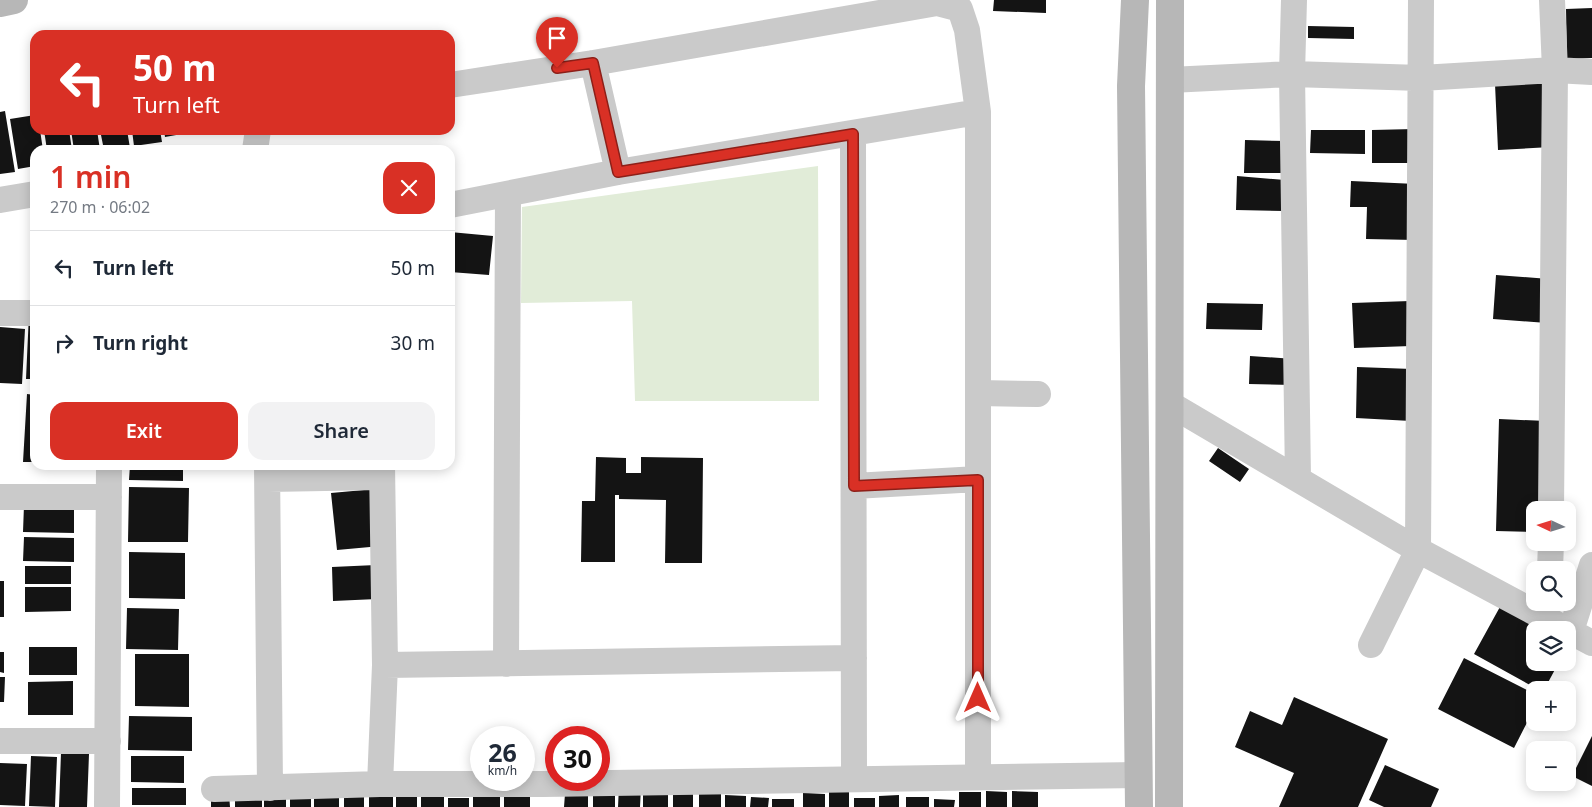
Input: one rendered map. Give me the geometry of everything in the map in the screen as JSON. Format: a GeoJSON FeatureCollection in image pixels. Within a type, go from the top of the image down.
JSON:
{"type":"FeatureCollection","features":[{"type":"Feature","properties":{"kind":"main road"},"geometry":{"type":"LineString","coordinates":[[0,3],[14,0]]}},
{"type":"Feature","properties":{"kind":"main road"},"geometry":{"type":"LineString","coordinates":[[1134,0],[1131,86],[1139,807]]}},
{"type":"Feature","properties":{"kind":"main road"},"geometry":{"type":"LineString","coordinates":[[1170,0],[1170,404],[1175,805]]}},
{"type":"Feature","properties":{"kind":"street"},"geometry":{"type":"LineString","coordinates":[[1294,0],[1292,74],[1298,479]]}},
{"type":"Feature","properties":{"kind":"street"},"geometry":{"type":"LineString","coordinates":[[1371,645],[1418,550],[1421,0]]}},
{"type":"Feature","properties":{"kind":"street"},"geometry":{"type":"LineString","coordinates":[[1551,501],[1554,70],[1552,0]]}},
{"type":"Feature","properties":{"kind":"street"},"geometry":{"type":"LineString","coordinates":[[455,84],[593,63],[937,3],[960,9],[967,30],[978,112],[978,777]]}},
{"type":"Feature","properties":{"kind":"street"},"geometry":{"type":"LineString","coordinates":[[593,63],[618,172]]}},
{"type":"Feature","properties":{"kind":"street"},"geometry":{"type":"LineString","coordinates":[[1170,80],[1292,74],[1421,78],[1554,70],[1592,72]]}},
{"type":"Feature","properties":{"kind":"street"},"geometry":{"type":"LineString","coordinates":[[455,204],[618,172],[978,112]]}},
{"type":"Feature","properties":{"kind":"street"},"geometry":{"type":"LineString","coordinates":[[853,134],[854,779]]}},
{"type":"Feature","properties":{"kind":"street"},"geometry":{"type":"LineString","coordinates":[[506,664],[508,194]]}},
{"type":"Feature","properties":{"kind":"street"},"geometry":{"type":"LineString","coordinates":[[0,200],[30,195]]}},
{"type":"Feature","properties":{"kind":"street"},"geometry":{"type":"LineString","coordinates":[[0,313],[30,313]]}},
{"type":"Feature","properties":{"kind":"street"},"geometry":{"type":"LineString","coordinates":[[978,393],[1038,394]]}},
{"type":"Feature","properties":{"kind":"street"},"geometry":{"type":"LineString","coordinates":[[1170,404],[1418,550],[1560,621]]}},
{"type":"Feature","properties":{"kind":"street"},"geometry":{"type":"LineString","coordinates":[[107,807],[109,470]]}},
{"type":"Feature","properties":{"kind":"street"},"geometry":{"type":"LineString","coordinates":[[270,788],[267,472],[382,471],[385,665],[380,784]]}},
{"type":"Feature","properties":{"kind":"street"},"geometry":{"type":"LineString","coordinates":[[854,486],[978,480]]}},
{"type":"Feature","properties":{"kind":"street"},"geometry":{"type":"LineString","coordinates":[[0,497],[108,498]]}},
{"type":"Feature","properties":{"kind":"street"},"geometry":{"type":"LineString","coordinates":[[1567,621],[1592,564]]}},
{"type":"Feature","properties":{"kind":"street"},"geometry":{"type":"LineString","coordinates":[[385,665],[854,658]]}},
{"type":"Feature","properties":{"kind":"street"},"geometry":{"type":"LineString","coordinates":[[0,741],[108,741]]}},
{"type":"Feature","properties":{"kind":"street"},"geometry":{"type":"LineString","coordinates":[[214,789],[380,784],[543,795],[854,779],[1139,775]]}},
{"type":"Feature","properties":{"kind":"green space"},"geometry":{"type":"Polygon","coordinates":[[[818,166],[819,401],[635,401],[632,301],[521,303],[522,207],[818,166]]]}},
{"type":"Feature","properties":{"kind":"building"},"geometry":{"type":"Polygon","coordinates":[[[994,0],[1046,0],[1046,13],[993,11],[994,0]]]}},
{"type":"Feature","properties":{"kind":"building"},"geometry":{"type":"Polygon","coordinates":[[[1592,8],[1592,58],[1567,59],[1566,9],[1592,8]]]}},
{"type":"Feature","properties":{"kind":"building"},"geometry":{"type":"Polygon","coordinates":[[[1308,26],[1354,27],[1354,39],[1308,38],[1308,26]]]}},
{"type":"Feature","properties":{"kind":"building"},"geometry":{"type":"Polygon","coordinates":[[[1548,81],[1551,147],[1498,150],[1495,84],[1548,81]]]}},
{"type":"Feature","properties":{"kind":"building"},"geometry":{"type":"Polygon","coordinates":[[[5,111],[15,172],[0,174],[0,112],[5,111]]]}},
{"type":"Feature","properties":{"kind":"building"},"geometry":{"type":"Polygon","coordinates":[[[30,116],[30,135],[41,135],[42,145],[30,145],[30,167],[18,169],[10,119],[30,116]]]}},
{"type":"Feature","properties":{"kind":"building"},"geometry":{"type":"Polygon","coordinates":[[[1414,129],[1415,163],[1372,163],[1372,130],[1414,129]]]}},
{"type":"Feature","properties":{"kind":"building"},"geometry":{"type":"Polygon","coordinates":[[[1311,130],[1365,130],[1365,154],[1310,153],[1311,130]]]}},
{"type":"Feature","properties":{"kind":"building"},"geometry":{"type":"Polygon","coordinates":[[[45,135],[70,135],[71,145],[46,145],[45,135]]]}},
{"type":"Feature","properties":{"kind":"building"},"geometry":{"type":"Polygon","coordinates":[[[72,135],[98,135],[99,145],[73,145],[72,135]]]}},
{"type":"Feature","properties":{"kind":"building"},"geometry":{"type":"Polygon","coordinates":[[[101,135],[128,135],[130,145],[103,145],[101,135]]]}},
{"type":"Feature","properties":{"kind":"building"},"geometry":{"type":"Polygon","coordinates":[[[133,135],[161,135],[162,142],[134,145],[133,135]]]}},
{"type":"Feature","properties":{"kind":"building"},"geometry":{"type":"Polygon","coordinates":[[[1245,140],[1285,141],[1285,173],[1244,173],[1245,140]]]}},
{"type":"Feature","properties":{"kind":"building"},"geometry":{"type":"Polygon","coordinates":[[[1237,176],[1285,180],[1284,211],[1236,210],[1237,176]]]}},
{"type":"Feature","properties":{"kind":"building"},"geometry":{"type":"Polygon","coordinates":[[[1351,181],[1416,184],[1415,240],[1366,239],[1367,207],[1350,207],[1351,181]]]}},
{"type":"Feature","properties":{"kind":"building"},"geometry":{"type":"Polygon","coordinates":[[[455,232],[493,236],[489,275],[455,272],[455,232]]]}},
{"type":"Feature","properties":{"kind":"building"},"geometry":{"type":"Polygon","coordinates":[[[1496,275],[1549,279],[1547,323],[1493,319],[1496,275]]]}},
{"type":"Feature","properties":{"kind":"building"},"geometry":{"type":"Polygon","coordinates":[[[1410,301],[1411,346],[1354,348],[1352,303],[1410,301]]]}},
{"type":"Feature","properties":{"kind":"building"},"geometry":{"type":"Polygon","coordinates":[[[1207,303],[1263,304],[1262,330],[1206,329],[1207,303]]]}},
{"type":"Feature","properties":{"kind":"building"},"geometry":{"type":"Polygon","coordinates":[[[29,314],[30,379],[26,379],[29,314]]]}},
{"type":"Feature","properties":{"kind":"building"},"geometry":{"type":"Polygon","coordinates":[[[0,327],[25,329],[22,384],[0,383],[0,327]]]}},
{"type":"Feature","properties":{"kind":"building"},"geometry":{"type":"Polygon","coordinates":[[[1250,356],[1294,359],[1293,385],[1249,384],[1250,356]]]}},
{"type":"Feature","properties":{"kind":"building"},"geometry":{"type":"Polygon","coordinates":[[[1357,367],[1412,369],[1411,421],[1356,418],[1357,367]]]}},
{"type":"Feature","properties":{"kind":"building"},"geometry":{"type":"Polygon","coordinates":[[[27,394],[30,394],[30,462],[23,462],[27,394]]]}},
{"type":"Feature","properties":{"kind":"building"},"geometry":{"type":"Polygon","coordinates":[[[1499,419],[1547,421],[1547,501],[1526,501],[1526,532],[1496,531],[1499,419]]]}},
{"type":"Feature","properties":{"kind":"building"},"geometry":{"type":"Polygon","coordinates":[[[1218,448],[1249,469],[1240,482],[1209,461],[1218,448]]]}},
{"type":"Feature","properties":{"kind":"building"},"geometry":{"type":"Polygon","coordinates":[[[596,457],[626,458],[626,473],[641,473],[641,457],[703,458],[702,563],[665,563],[666,500],[619,499],[619,495],[615,495],[615,562],[581,562],[582,501],[595,501],[596,457]]]}},
{"type":"Feature","properties":{"kind":"building"},"geometry":{"type":"Polygon","coordinates":[[[130,470],[183,470],[183,481],[129,480],[130,470]]]}},
{"type":"Feature","properties":{"kind":"building"},"geometry":{"type":"Polygon","coordinates":[[[129,487],[189,488],[188,542],[128,542],[129,487]]]}},
{"type":"Feature","properties":{"kind":"building"},"geometry":{"type":"Polygon","coordinates":[[[375,489],[381,546],[337,550],[331,493],[375,489]]]}},
{"type":"Feature","properties":{"kind":"building"},"geometry":{"type":"Polygon","coordinates":[[[24,505],[74,506],[74,533],[23,532],[24,505]]]}},
{"type":"Feature","properties":{"kind":"building"},"geometry":{"type":"Polygon","coordinates":[[[24,537],[74,538],[74,562],[23,561],[24,537]]]}},
{"type":"Feature","properties":{"kind":"building"},"geometry":{"type":"Polygon","coordinates":[[[129,552],[185,553],[185,599],[129,598],[129,552]]]}},
{"type":"Feature","properties":{"kind":"building"},"geometry":{"type":"Polygon","coordinates":[[[376,565],[377,599],[333,601],[332,567],[376,565]]]}},
{"type":"Feature","properties":{"kind":"building"},"geometry":{"type":"Polygon","coordinates":[[[25,566],[71,566],[71,584],[25,584],[25,566]]]}},
{"type":"Feature","properties":{"kind":"building"},"geometry":{"type":"Polygon","coordinates":[[[0,581],[4,581],[4,617],[0,617],[0,581]]]}},
{"type":"Feature","properties":{"kind":"building"},"geometry":{"type":"Polygon","coordinates":[[[25,587],[71,587],[71,611],[25,612],[25,587]]]}},
{"type":"Feature","properties":{"kind":"building"},"geometry":{"type":"Polygon","coordinates":[[[1501,605],[1529,621],[1526,621],[1526,671],[1554,671],[1549,681],[1526,681],[1526,683],[1474,654],[1501,605]]]}},
{"type":"Feature","properties":{"kind":"building"},"geometry":{"type":"Polygon","coordinates":[[[127,608],[179,609],[178,650],[126,649],[127,608]]]}},
{"type":"Feature","properties":{"kind":"building"},"geometry":{"type":"Polygon","coordinates":[[[29,647],[77,647],[77,675],[29,675],[29,647]]]}},
{"type":"Feature","properties":{"kind":"building"},"geometry":{"type":"Polygon","coordinates":[[[0,652],[4,652],[4,673],[0,672],[0,652]]]}},
{"type":"Feature","properties":{"kind":"building"},"geometry":{"type":"Polygon","coordinates":[[[135,654],[189,654],[189,707],[135,706],[135,654]]]}},
{"type":"Feature","properties":{"kind":"building"},"geometry":{"type":"Polygon","coordinates":[[[1464,658],[1526,689],[1526,725],[1514,748],[1438,709],[1464,658]]]}},
{"type":"Feature","properties":{"kind":"building"},"geometry":{"type":"Polygon","coordinates":[[[0,677],[5,677],[4,702],[0,702],[0,677]]]}},
{"type":"Feature","properties":{"kind":"building"},"geometry":{"type":"Polygon","coordinates":[[[73,681],[73,715],[28,715],[28,682],[73,681]]]}},
{"type":"Feature","properties":{"kind":"building"},"geometry":{"type":"Polygon","coordinates":[[[1294,697],[1388,739],[1358,807],[1279,807],[1294,773],[1235,747],[1250,711],[1282,725],[1294,697]]]}},
{"type":"Feature","properties":{"kind":"building"},"geometry":{"type":"Polygon","coordinates":[[[129,716],[192,717],[192,751],[128,750],[129,716]]]}},
{"type":"Feature","properties":{"kind":"building"},"geometry":{"type":"Polygon","coordinates":[[[1592,736],[1592,786],[1576,778],[1576,768],[1592,736]]]}},
{"type":"Feature","properties":{"kind":"building"},"geometry":{"type":"Polygon","coordinates":[[[61,753],[89,754],[87,807],[59,807],[61,753]]]}},
{"type":"Feature","properties":{"kind":"building"},"geometry":{"type":"Polygon","coordinates":[[[31,756],[57,757],[55,807],[29,806],[31,756]]]}},
{"type":"Feature","properties":{"kind":"building"},"geometry":{"type":"Polygon","coordinates":[[[131,756],[184,756],[184,783],[131,782],[131,756]]]}},
{"type":"Feature","properties":{"kind":"building"},"geometry":{"type":"Polygon","coordinates":[[[0,763],[27,764],[25,806],[0,805],[0,763]]]}},
{"type":"Feature","properties":{"kind":"building"},"geometry":{"type":"Polygon","coordinates":[[[1385,765],[1439,789],[1431,807],[1384,807],[1369,800],[1385,765]]]}},
{"type":"Feature","properties":{"kind":"building"},"geometry":{"type":"Polygon","coordinates":[[[619,786],[641,787],[640,807],[618,807],[619,786]]]}},
{"type":"Feature","properties":{"kind":"building"},"geometry":{"type":"Polygon","coordinates":[[[610,787],[615,787],[615,807],[593,807],[593,791],[610,791],[610,787]]]}},
{"type":"Feature","properties":{"kind":"building"},"geometry":{"type":"Polygon","coordinates":[[[132,788],[186,788],[186,805],[132,805],[132,788]]]}},
{"type":"Feature","properties":{"kind":"building"},"geometry":{"type":"Polygon","coordinates":[[[643,789],[668,789],[668,807],[643,807],[643,789]]]}},
{"type":"Feature","properties":{"kind":"building"},"geometry":{"type":"Polygon","coordinates":[[[673,789],[693,789],[693,807],[673,807],[673,789]]]}},
{"type":"Feature","properties":{"kind":"building"},"geometry":{"type":"Polygon","coordinates":[[[235,791],[262,791],[262,807],[235,807],[235,791]]]}},
{"type":"Feature","properties":{"kind":"building"},"geometry":{"type":"Polygon","coordinates":[[[829,791],[849,791],[849,807],[829,807],[829,791]]]}},
{"type":"Feature","properties":{"kind":"building"},"geometry":{"type":"Polygon","coordinates":[[[986,791],[1007,792],[1007,807],[986,807],[986,791]]]}},
{"type":"Feature","properties":{"kind":"building"},"geometry":{"type":"Polygon","coordinates":[[[1012,791],[1038,792],[1038,807],[1012,807],[1012,791]]]}},
{"type":"Feature","properties":{"kind":"building"},"geometry":{"type":"Polygon","coordinates":[[[959,792],[981,792],[981,807],[959,807],[959,792]]]}},
{"type":"Feature","properties":{"kind":"building"},"geometry":{"type":"Polygon","coordinates":[[[264,793],[286,793],[286,807],[264,807],[264,793]]]}},
{"type":"Feature","properties":{"kind":"building"},"geometry":{"type":"Polygon","coordinates":[[[290,793],[311,793],[311,807],[290,807],[290,793]]]}},
{"type":"Feature","properties":{"kind":"building"},"geometry":{"type":"Polygon","coordinates":[[[699,793],[721,794],[721,807],[699,807],[699,793]]]}},
{"type":"Feature","properties":{"kind":"building"},"geometry":{"type":"Polygon","coordinates":[[[803,793],[825,794],[825,807],[803,807],[803,793]]]}},
{"type":"Feature","properties":{"kind":"building"},"geometry":{"type":"Polygon","coordinates":[[[229,794],[230,807],[211,807],[211,795],[229,794]]]}},
{"type":"Feature","properties":{"kind":"building"},"geometry":{"type":"Polygon","coordinates":[[[344,794],[364,794],[364,807],[344,807],[344,794]]]}},
{"type":"Feature","properties":{"kind":"building"},"geometry":{"type":"Polygon","coordinates":[[[369,794],[393,794],[393,807],[369,807],[369,794]]]}},
{"type":"Feature","properties":{"kind":"building"},"geometry":{"type":"Polygon","coordinates":[[[504,794],[530,794],[530,807],[504,807],[504,794]]]}},
{"type":"Feature","properties":{"kind":"building"},"geometry":{"type":"Polygon","coordinates":[[[565,794],[588,794],[588,807],[564,807],[565,794]]]}},
{"type":"Feature","properties":{"kind":"building"},"geometry":{"type":"Polygon","coordinates":[[[421,795],[444,795],[444,807],[421,807],[421,795]]]}},
{"type":"Feature","properties":{"kind":"building"},"geometry":{"type":"Polygon","coordinates":[[[725,795],[746,796],[746,807],[725,807],[725,795]]]}},
{"type":"Feature","properties":{"kind":"building"},"geometry":{"type":"Polygon","coordinates":[[[899,795],[899,807],[879,807],[879,796],[899,795]]]}},
{"type":"Feature","properties":{"kind":"building"},"geometry":{"type":"Polygon","coordinates":[[[314,796],[339,796],[339,807],[314,807],[314,796]]]}},
{"type":"Feature","properties":{"kind":"building"},"geometry":{"type":"Polygon","coordinates":[[[473,796],[500,796],[500,807],[473,807],[473,796]]]}},
{"type":"Feature","properties":{"kind":"building"},"geometry":{"type":"Polygon","coordinates":[[[396,797],[417,797],[417,807],[396,807],[396,797]]]}},
{"type":"Feature","properties":{"kind":"building"},"geometry":{"type":"Polygon","coordinates":[[[751,797],[769,798],[768,807],[750,807],[751,797]]]}},
{"type":"Feature","properties":{"kind":"building"},"geometry":{"type":"Polygon","coordinates":[[[906,797],[929,797],[929,807],[906,807],[906,797]]]}},
{"type":"Feature","properties":{"kind":"building"},"geometry":{"type":"Polygon","coordinates":[[[448,798],[469,798],[469,807],[448,807],[448,798]]]}},
{"type":"Feature","properties":{"kind":"building"},"geometry":{"type":"Polygon","coordinates":[[[854,798],[875,798],[875,807],[854,807],[854,798]]]}},
{"type":"Feature","properties":{"kind":"building"},"geometry":{"type":"Polygon","coordinates":[[[772,799],[794,799],[794,807],[772,807],[772,799]]]}},
{"type":"Feature","properties":{"kind":"building"},"geometry":{"type":"Polygon","coordinates":[[[934,799],[955,800],[954,807],[934,807],[934,799]]]}},
{"type":"Feature","properties":{"kind":"route"},"geometry":{"type":"LineString","coordinates":[[557,68],[593,63],[618,172],[853,134],[854,486],[978,480],[978,698]]}}]}
